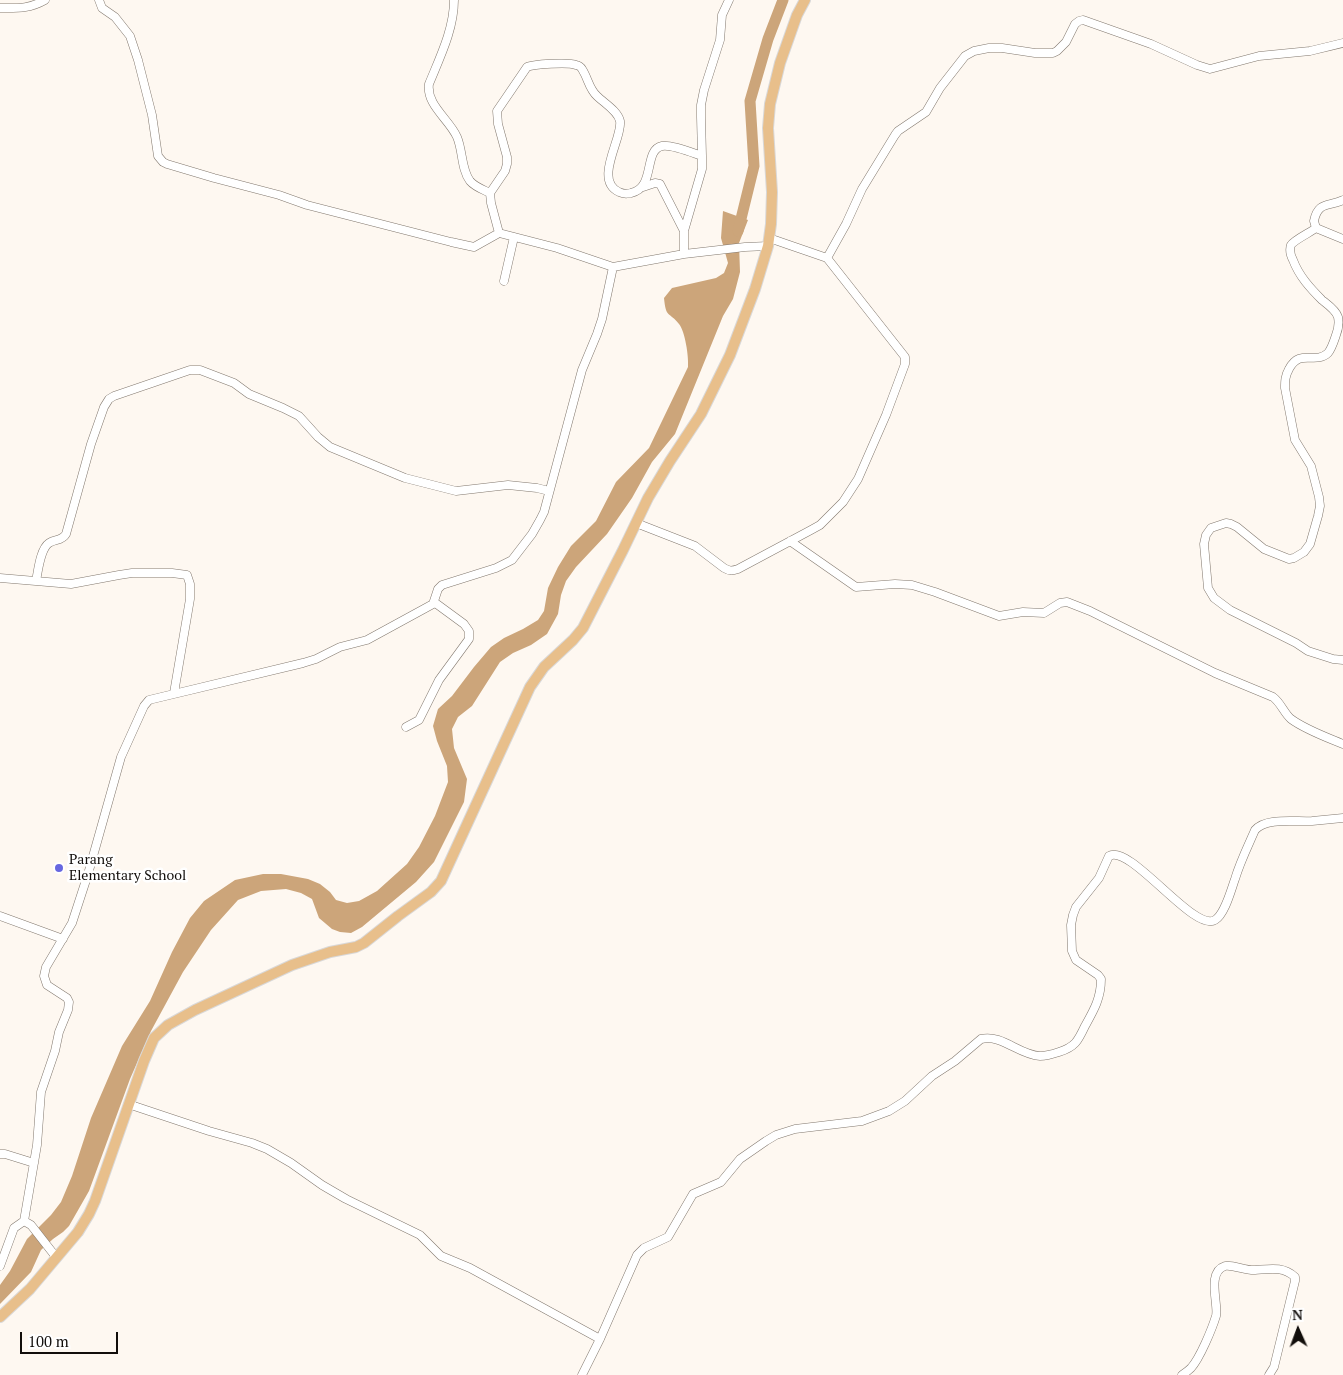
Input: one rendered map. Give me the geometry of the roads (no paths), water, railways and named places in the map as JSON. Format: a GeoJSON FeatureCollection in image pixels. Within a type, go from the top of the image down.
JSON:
{"type":"FeatureCollection","features":[{"type":"Feature","properties":{"kind":"main road"},"geometry":{"type":"LineString","coordinates":[[0,1317],[30,1289],[53,1253],[78,1232],[89,1214],[150,1045],[158,1033],[168,1025],[203,1006],[292,965],[364,943],[438,886],[530,687],[540,671],[583,628],[657,482],[701,414],[730,355],[755,288],[769,242],[772,192],[768,128],[770,104],[780,63],[805,0]]}},
{"type":"Feature","properties":{"kind":"street"},"geometry":{"type":"LineString","coordinates":[[0,8],[28,8],[45,0]]}},
{"type":"Feature","properties":{"kind":"street"},"geometry":{"type":"LineString","coordinates":[[99,0],[102,8],[115,16],[124,26],[134,46],[152,115],[156,149],[158,156],[164,162],[307,206],[466,246],[474,247],[499,233],[557,248],[613,267],[684,254],[745,247],[769,242],[827,258],[873,315],[905,357],[906,361],[886,415],[852,489],[839,506],[820,525],[738,570],[728,570],[695,546],[636,522]]}},
{"type":"Feature","properties":{"kind":"street"},"geometry":{"type":"LineString","coordinates":[[454,0],[454,12],[450,28],[429,84],[429,93],[438,110],[458,138],[465,170],[470,180],[473,184],[490,193]]}},
{"type":"Feature","properties":{"kind":"street"},"geometry":{"type":"LineString","coordinates":[[684,254],[684,231],[702,169],[701,106],[704,90],[720,40],[722,15],[729,0]]}},
{"type":"Feature","properties":{"kind":"street"},"geometry":{"type":"LineString","coordinates":[[827,258],[846,224],[862,189],[895,135],[926,112],[940,88],[962,59],[974,51],[1002,48],[1046,54],[1053,53],[1066,42],[1075,24],[1083,20],[1151,44],[1206,68],[1214,68],[1259,56],[1310,50],[1343,43]]}},
{"type":"Feature","properties":{"kind":"street"},"geometry":{"type":"LineString","coordinates":[[499,233],[490,193],[505,171],[507,157],[498,124],[497,111],[523,71],[535,64],[570,64],[581,68],[595,94],[620,119],[609,164],[608,174],[613,188],[627,194],[655,183],[660,184],[684,231]]}},
{"type":"Feature","properties":{"kind":"street"},"geometry":{"type":"LineString","coordinates":[[643,187],[656,148],[665,146],[682,149],[702,156]]}},
{"type":"Feature","properties":{"kind":"street"},"geometry":{"type":"LineString","coordinates":[[1316,228],[1314,221],[1318,210],[1326,204],[1343,200]]}},
{"type":"Feature","properties":{"kind":"street"},"geometry":{"type":"LineString","coordinates":[[1316,228],[1343,239]]}},
{"type":"Feature","properties":{"kind":"street"},"geometry":{"type":"LineString","coordinates":[[1316,228],[1294,242],[1291,248],[1292,257],[1307,284],[1337,314],[1337,331],[1331,349],[1327,353],[1317,357],[1295,360],[1285,380],[1295,440],[1311,466],[1319,497],[1320,506],[1312,536],[1304,552],[1294,558],[1289,558],[1268,552],[1237,527],[1226,523],[1211,528],[1208,531],[1204,551],[1208,588],[1214,598],[1230,610],[1308,651],[1333,659],[1343,660]]}},
{"type":"Feature","properties":{"kind":"street"},"geometry":{"type":"LineString","coordinates":[[504,281],[514,237]]}},
{"type":"Feature","properties":{"kind":"street"},"geometry":{"type":"LineString","coordinates":[[53,1253],[28,1223],[41,1092],[69,1006],[67,998],[47,985],[44,976],[46,968],[72,923],[88,874],[121,756],[146,703],[174,693],[282,669],[316,659],[340,647],[367,640],[429,606],[434,602],[438,589],[442,585],[496,568],[517,555],[532,534],[544,512],[577,385],[602,319],[613,267]]}},
{"type":"Feature","properties":{"kind":"street"},"geometry":{"type":"LineString","coordinates":[[36,581],[40,558],[45,547],[49,543],[62,539],[66,534],[91,444],[106,403],[112,397],[190,370],[200,370],[234,382],[249,394],[299,416],[330,447],[405,478],[456,491],[508,486],[537,488],[549,491]]}},
{"type":"Feature","properties":{"kind":"street"},"geometry":{"type":"LineString","coordinates":[[790,542],[856,587],[895,584],[912,585],[1000,616],[1023,612],[1044,613],[1060,603],[1071,603],[1215,673],[1273,697],[1293,721],[1343,744]]}},
{"type":"Feature","properties":{"kind":"street"},"geometry":{"type":"LineString","coordinates":[[0,578],[71,584],[132,573],[187,575],[190,584],[190,599],[174,693]]}},
{"type":"Feature","properties":{"kind":"street"},"geometry":{"type":"LineString","coordinates":[[406,728],[419,720],[439,680],[469,639],[469,631],[464,624],[434,602]]}},
{"type":"Feature","properties":{"kind":"street"},"geometry":{"type":"LineString","coordinates":[[582,1375],[637,1255],[644,1248],[668,1237],[693,1194],[721,1182],[740,1159],[766,1141],[796,1129],[862,1122],[890,1111],[981,1039],[994,1039],[1005,1042],[1028,1054],[1040,1056],[1063,1051],[1076,1044],[1100,994],[1102,979],[1076,960],[1074,956],[1072,938],[1073,915],[1078,903],[1099,878],[1109,856],[1118,854],[1123,856],[1201,920],[1212,922],[1216,920],[1226,902],[1238,868],[1258,826],[1289,820],[1311,821],[1343,818]]}},
{"type":"Feature","properties":{"kind":"street"},"geometry":{"type":"LineString","coordinates":[[0,916],[63,939]]}},
{"type":"Feature","properties":{"kind":"street"},"geometry":{"type":"LineString","coordinates":[[128,1104],[252,1143],[273,1152],[346,1200],[420,1235],[440,1256],[470,1268],[600,1339]]}},
{"type":"Feature","properties":{"kind":"street"},"geometry":{"type":"LineString","coordinates":[[0,1154],[34,1163]]}},
{"type":"Feature","properties":{"kind":"street"},"geometry":{"type":"LineString","coordinates":[[0,1266],[14,1228],[28,1223]]}},
{"type":"Feature","properties":{"kind":"street"},"geometry":{"type":"LineString","coordinates":[[1182,1375],[1194,1364],[1208,1337],[1216,1315],[1215,1278],[1224,1266],[1251,1270],[1284,1269],[1295,1277],[1294,1289],[1274,1367],[1269,1375]]}},
{"type":"Feature","properties":{"kind":"waterway"},"geometry":{"type":"LineString","coordinates":[[738,231],[754,166],[750,101],[768,39],[783,0]]}},
{"type":"Feature","properties":{"kind":"place","name":"Parang Elementary School"},"geometry":{"type":"Point","coordinates":[59,868]}}]}
